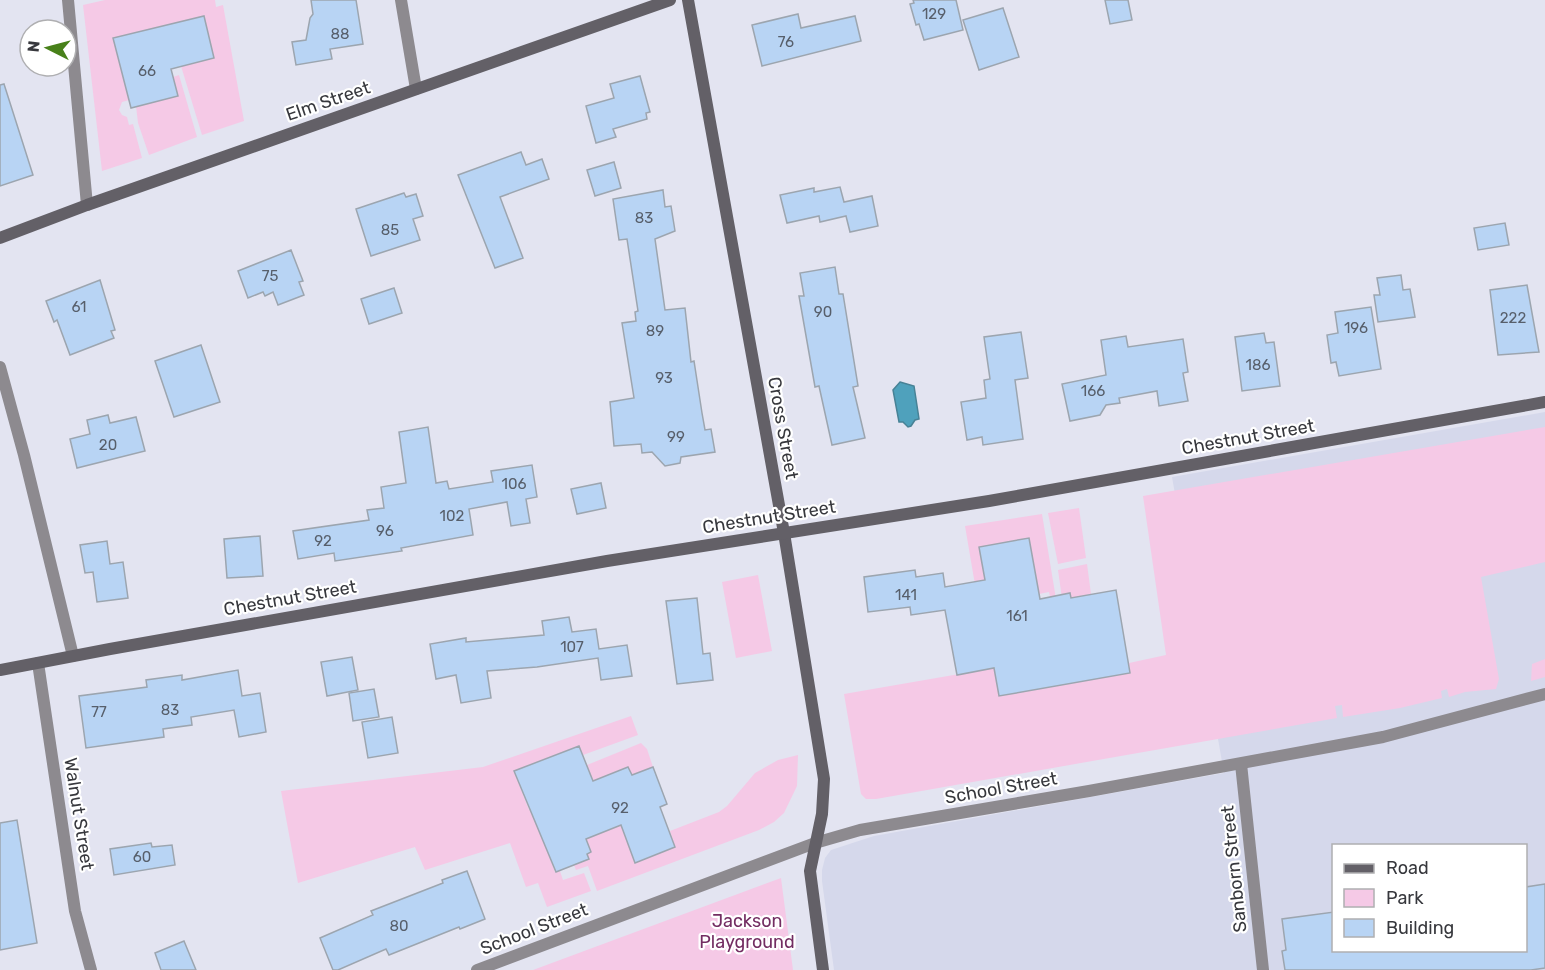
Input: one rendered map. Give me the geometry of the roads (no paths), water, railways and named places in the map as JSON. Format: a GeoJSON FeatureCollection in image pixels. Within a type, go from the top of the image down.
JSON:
{"type":"FeatureCollection","features":[{"type":"Feature","properties":{"kind":"street"},"geometry":{"type":"LineString","coordinates":[[68,0],[87,205]]}},
{"type":"Feature","properties":{"kind":"street"},"geometry":{"type":"LineString","coordinates":[[401,0],[416,89]]}},
{"type":"Feature","properties":{"kind":"street","name":"Elm Street"},"geometry":{"type":"LineString","coordinates":[[0,238],[87,205],[670,0]]}},
{"type":"Feature","properties":{"kind":"street","name":"Cross Street"},"geometry":{"type":"LineString","coordinates":[[688,0],[784,533],[824,779],[822,814],[810,871],[823,970]]}},
{"type":"Feature","properties":{"kind":"street"},"geometry":{"type":"LineString","coordinates":[[0,367],[73,656]]}},
{"type":"Feature","properties":{"kind":"street","name":"Chestnut Street"},"geometry":{"type":"LineString","coordinates":[[0,670],[616,559],[989,501],[1545,402]]}},
{"type":"Feature","properties":{"kind":"street","name":"Walnut Street"},"geometry":{"type":"LineString","coordinates":[[38,663],[75,911],[91,970]]}},
{"type":"Feature","properties":{"kind":"street","name":"School Street"},"geometry":{"type":"LineString","coordinates":[[477,970],[815,843],[861,830],[1383,737],[1545,694]]}},
{"type":"Feature","properties":{"kind":"street","name":"Sanborn Street"},"geometry":{"type":"LineString","coordinates":[[1241,764],[1263,970]]}},
{"type":"Feature","properties":{"kind":"water"},"geometry":{"type":"Polygon","coordinates":[[[900,382],[914,386],[919,419],[908,427],[903,422],[899,422],[893,390],[900,382]]]}},
{"type":"Feature","properties":{"kind":"park label","name":"Jackson Playground"},"geometry":{"type":"Point","coordinates":[747,931]}}]}
